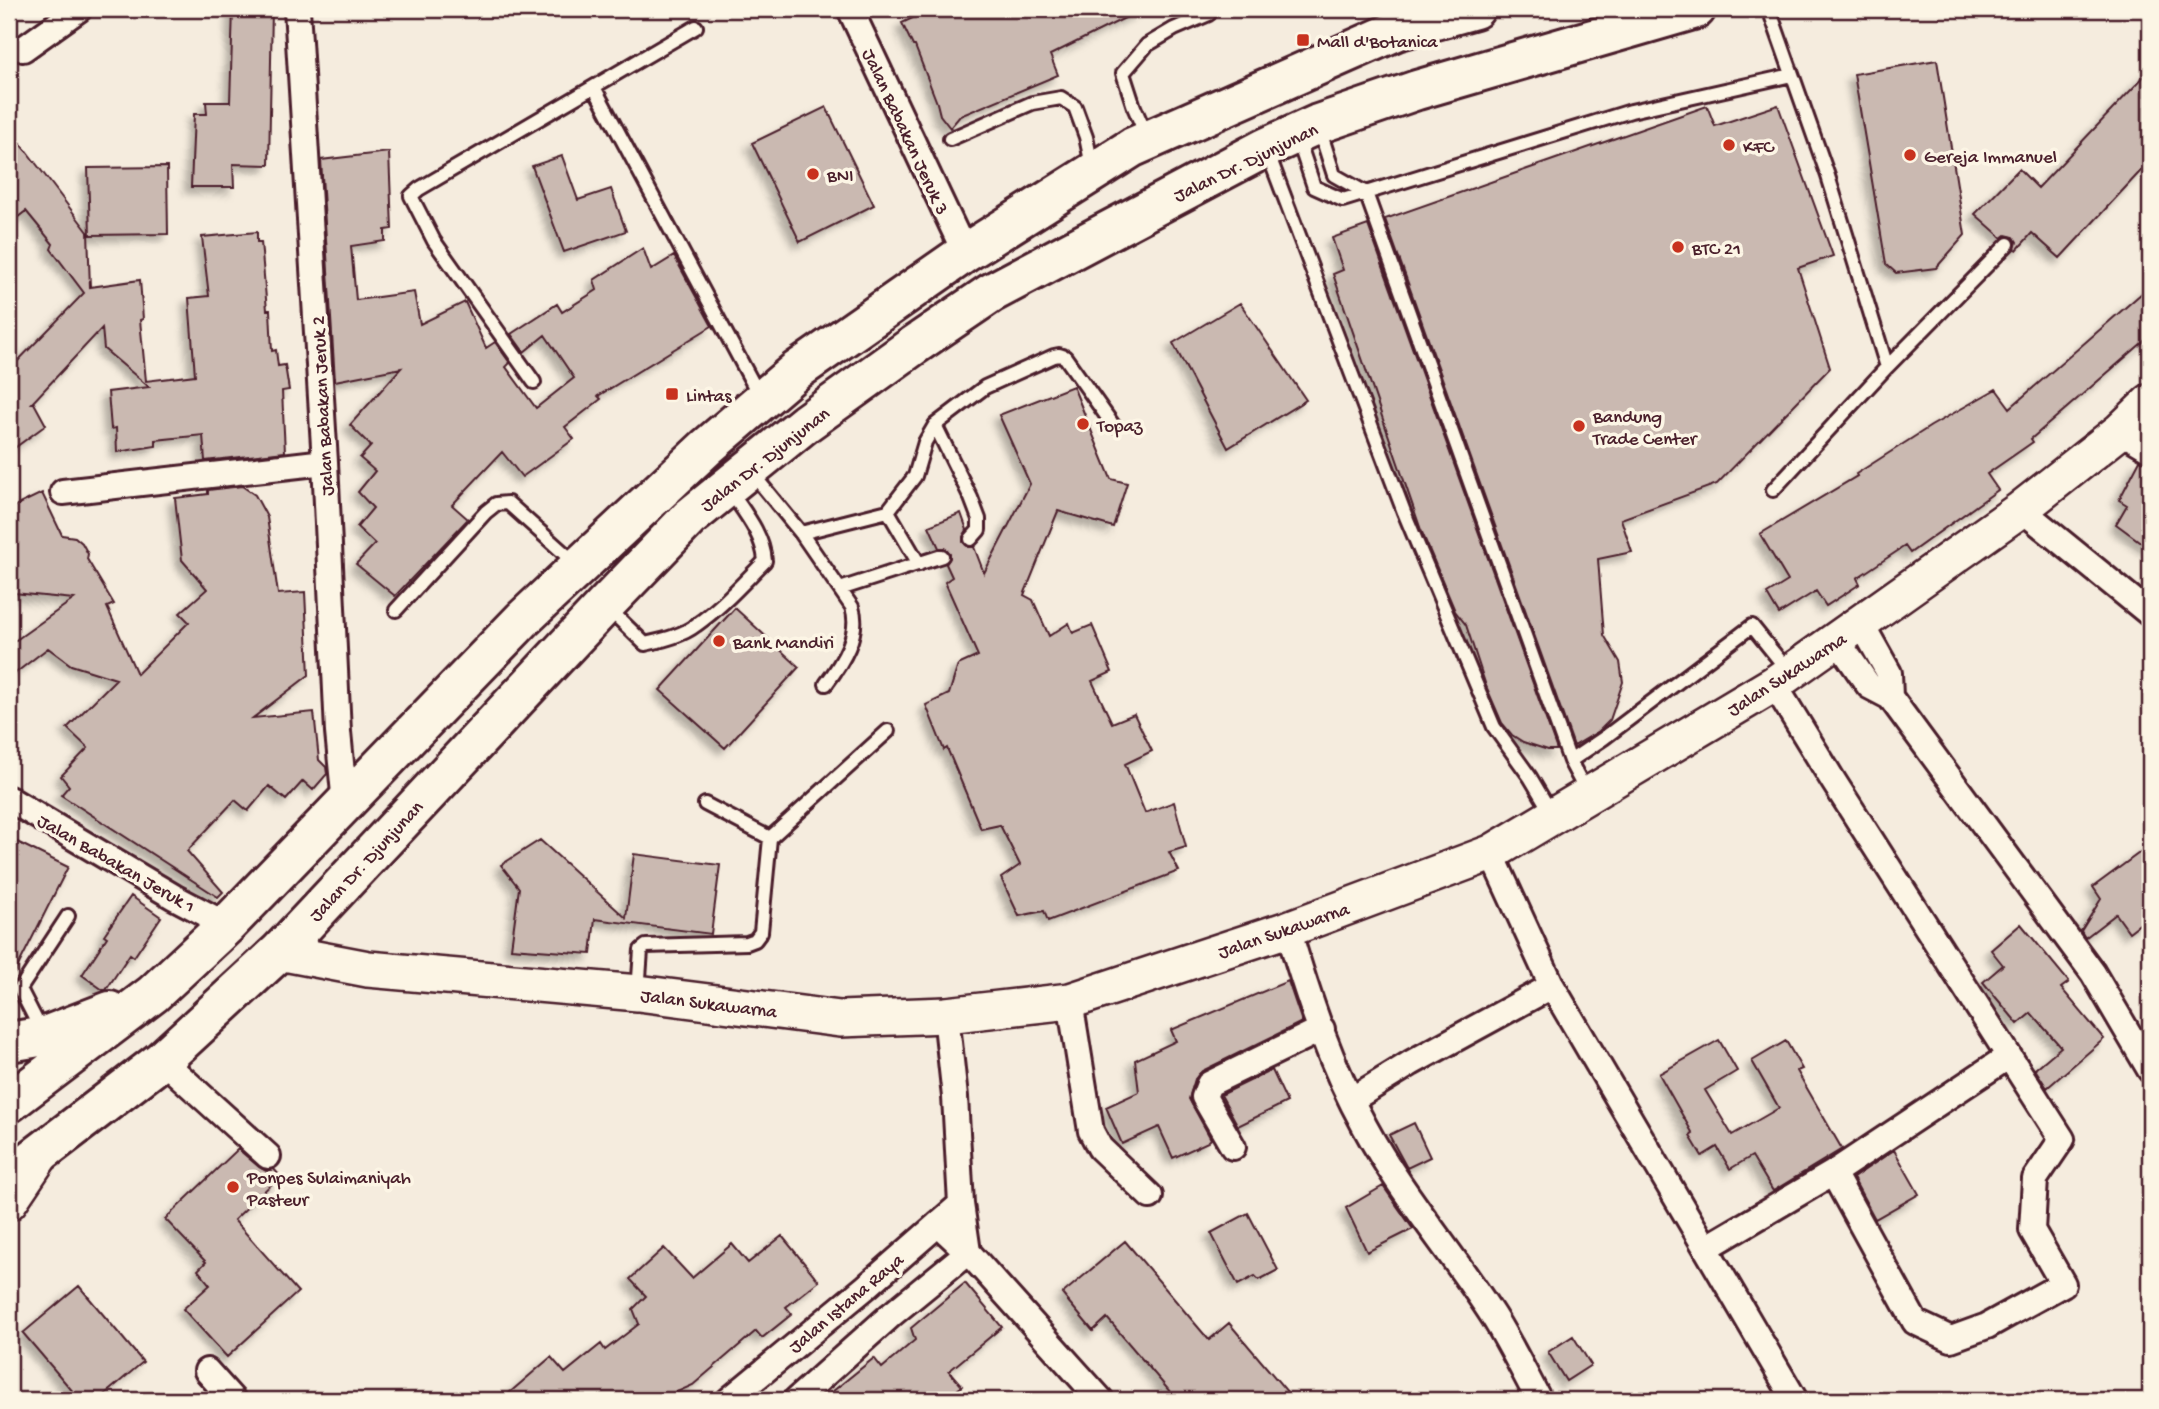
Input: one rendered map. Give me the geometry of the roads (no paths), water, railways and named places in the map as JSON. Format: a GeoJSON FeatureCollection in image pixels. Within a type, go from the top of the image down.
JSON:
{"type":"FeatureCollection","features":[{"type":"Feature","properties":{"kind":"highway","name":"Jalan Dr. Djunjunan"},"geometry":{"type":"LineString","coordinates":[[9,1177],[162,1060],[279,953],[689,518],[806,423],[991,293],[1293,135],[1417,90],[1696,9]]}},
{"type":"Feature","properties":{"kind":"highway","name":"Jalan Dr. Djunjunan"},"geometry":{"type":"LineString","coordinates":[[9,1103],[153,993],[227,925],[523,619],[761,399],[847,334],[965,253],[1133,147],[1396,31],[1451,12]]}},
{"type":"Feature","properties":{"kind":"highway"},"geometry":{"type":"LineString","coordinates":[[27,1039],[153,993]]}},
{"type":"Feature","properties":{"kind":"street"},"geometry":{"type":"LineString","coordinates":[[23,49],[79,9]]}},
{"type":"Feature","properties":{"kind":"street","name":"Jalan Babakan Jeruk 2"},"geometry":{"type":"LineString","coordinates":[[297,9],[325,462],[338,732],[345,804]]}},
{"type":"Feature","properties":{"kind":"street","name":"Jalan Babakan Jeruk 3"},"geometry":{"type":"LineString","coordinates":[[850,9],[965,253]]}},
{"type":"Feature","properties":{"kind":"street","name":"Jalan Sukawarna"},"geometry":{"type":"LineString","coordinates":[[279,953],[368,969],[638,993],[840,1019],[946,1015],[1070,1001],[1288,929],[1491,853],[1782,678],[2021,509],[2120,431],[2150,402]]}},
{"type":"Feature","properties":{"kind":"street"},"geometry":{"type":"LineString","coordinates":[[2120,431],[2150,449]]}},
{"type":"Feature","properties":{"kind":"street"},"geometry":{"type":"LineString","coordinates":[[63,492],[325,462]]}},
{"type":"Feature","properties":{"kind":"street"},"geometry":{"type":"LineString","coordinates":[[2021,509],[2150,614]]}},
{"type":"Feature","properties":{"kind":"street"},"geometry":{"type":"LineString","coordinates":[[1849,632],[1869,686],[1890,697],[2093,974],[2150,1070]]}},
{"type":"Feature","properties":{"kind":"street"},"geometry":{"type":"LineString","coordinates":[[1782,678],[2009,1056],[2062,1139],[2035,1179],[2032,1230],[2063,1284],[1987,1326],[1951,1339],[1915,1322],[1833,1173]]}},
{"type":"Feature","properties":{"kind":"street","name":"Jalan Babakan Jeruk 1"},"geometry":{"type":"LineString","coordinates":[[9,799],[174,897],[227,925]]}},
{"type":"Feature","properties":{"kind":"street"},"geometry":{"type":"LineString","coordinates":[[1491,853],[1552,986],[1796,1400]]}},
{"type":"Feature","properties":{"kind":"street"},"geometry":{"type":"LineString","coordinates":[[1288,929],[1310,1004],[1334,1065],[1365,1128],[1395,1178],[1494,1317],[1539,1400]]}},
{"type":"Feature","properties":{"kind":"street"},"geometry":{"type":"LineString","coordinates":[[1351,1100],[1411,1063],[1552,986]]}},
{"type":"Feature","properties":{"kind":"street"},"geometry":{"type":"LineString","coordinates":[[1070,1001],[1091,1131],[1100,1148],[1150,1196]]}},
{"type":"Feature","properties":{"kind":"street"},"geometry":{"type":"LineString","coordinates":[[946,1015],[955,1097],[961,1204],[968,1252]]}},
{"type":"Feature","properties":{"kind":"street"},"geometry":{"type":"LineString","coordinates":[[1233,1147],[1204,1097],[1209,1084],[1322,1029]]}},
{"type":"Feature","properties":{"kind":"street"},"geometry":{"type":"LineString","coordinates":[[1706,1248],[1833,1173],[2009,1056]]}},
{"type":"Feature","properties":{"kind":"street"},"geometry":{"type":"LineString","coordinates":[[162,1060],[268,1156]]}},
{"type":"Feature","properties":{"kind":"street"},"geometry":{"type":"LineString","coordinates":[[9,1202],[44,1150]]}},
{"type":"Feature","properties":{"kind":"street","name":"Jalan Istana Raya"},"geometry":{"type":"LineString","coordinates":[[729,1400],[961,1204]]}},
{"type":"Feature","properties":{"kind":"street"},"geometry":{"type":"LineString","coordinates":[[938,1224],[968,1252],[1101,1400]]}},
{"type":"Feature","properties":{"kind":"street","name":"Jalan Istana Raya"},"geometry":{"type":"LineString","coordinates":[[796,1400],[891,1315],[968,1252]]}},
{"type":"Feature","properties":{"kind":"street"},"geometry":{"type":"LineString","coordinates":[[866,1287],[891,1315]]}},
{"type":"Feature","properties":{"kind":"street"},"geometry":{"type":"LineString","coordinates":[[207,1371],[233,1400]]}},
{"type":"Feature","properties":{"kind":"lane"},"geometry":{"type":"LineString","coordinates":[[1769,9],[1828,176],[1887,368]]}},
{"type":"Feature","properties":{"kind":"lane"},"geometry":{"type":"LineString","coordinates":[[1149,140],[1123,73],[1147,45],[1174,29],[1209,14]]}},
{"type":"Feature","properties":{"kind":"lane"},"geometry":{"type":"LineString","coordinates":[[534,382],[434,241],[411,196],[696,27]]}},
{"type":"Feature","properties":{"kind":"lane"},"geometry":{"type":"LineString","coordinates":[[1293,135],[1314,187],[1343,200],[1631,111],[1792,75]]}},
{"type":"Feature","properties":{"kind":"lane"},"geometry":{"type":"LineString","coordinates":[[594,87],[761,399]]}},
{"type":"Feature","properties":{"kind":"lane"},"geometry":{"type":"LineString","coordinates":[[950,139],[1032,103],[1061,98],[1074,107],[1086,137],[1094,173]]}},
{"type":"Feature","properties":{"kind":"lane"},"geometry":{"type":"LineString","coordinates":[[1293,135],[1334,175],[1366,193],[1570,761],[1588,795]]}},
{"type":"Feature","properties":{"kind":"lane"},"geometry":{"type":"LineString","coordinates":[[1293,135],[1404,512],[1494,727],[1525,768],[1553,816]]}},
{"type":"Feature","properties":{"kind":"lane"},"geometry":{"type":"LineString","coordinates":[[1773,490],[2008,244]]}},
{"type":"Feature","properties":{"kind":"lane"},"geometry":{"type":"LineString","coordinates":[[801,533],[888,511],[915,476],[925,442],[935,425],[985,387],[1059,355],[1065,357],[1113,425]]}},
{"type":"Feature","properties":{"kind":"lane"},"geometry":{"type":"LineString","coordinates":[[935,425],[979,519],[979,530],[971,539]]}},
{"type":"Feature","properties":{"kind":"lane"},"geometry":{"type":"LineString","coordinates":[[738,479],[801,533],[852,607],[856,618],[855,631],[840,666],[826,684]]}},
{"type":"Feature","properties":{"kind":"lane"},"geometry":{"type":"LineString","coordinates":[[605,605],[645,645],[695,626],[722,603],[765,561],[764,551],[738,479]]}},
{"type":"Feature","properties":{"kind":"lane"},"geometry":{"type":"LineString","coordinates":[[396,610],[496,504],[508,503],[578,566]]}},
{"type":"Feature","properties":{"kind":"lane"},"geometry":{"type":"LineString","coordinates":[[888,511],[919,564]]}},
{"type":"Feature","properties":{"kind":"lane"},"geometry":{"type":"LineString","coordinates":[[840,589],[943,556]]}},
{"type":"Feature","properties":{"kind":"lane"},"geometry":{"type":"LineString","coordinates":[[1570,761],[1752,626],[1782,678]]}},
{"type":"Feature","properties":{"kind":"lane"},"geometry":{"type":"LineString","coordinates":[[638,993],[641,950],[646,946],[747,943],[755,940],[761,932],[770,838],[888,731]]}},
{"type":"Feature","properties":{"kind":"lane"},"geometry":{"type":"LineString","coordinates":[[705,804],[770,838]]}},
{"type":"Feature","properties":{"kind":"lane"},"geometry":{"type":"LineString","coordinates":[[27,1039],[14,991],[68,916]]}},
{"type":"Feature","properties":{"kind":"place","name":"Mall d'Botanica"},"geometry":{"type":"Point","coordinates":[1303,40]}},
{"type":"Feature","properties":{"kind":"place","name":"KFC"},"geometry":{"type":"Point","coordinates":[1729,145]}},
{"type":"Feature","properties":{"kind":"place","name":"Gereja Immanuel"},"geometry":{"type":"Point","coordinates":[1910,155]}},
{"type":"Feature","properties":{"kind":"place","name":"BNI"},"geometry":{"type":"Point","coordinates":[813,174]}},
{"type":"Feature","properties":{"kind":"place","name":"BTC 21"},"geometry":{"type":"Point","coordinates":[1678,247]}},
{"type":"Feature","properties":{"kind":"place","name":"Lintas"},"geometry":{"type":"Point","coordinates":[672,394]}},
{"type":"Feature","properties":{"kind":"place","name":"Topaz"},"geometry":{"type":"Point","coordinates":[1083,424]}},
{"type":"Feature","properties":{"kind":"place","name":"Bandung Trade Center"},"geometry":{"type":"Point","coordinates":[1579,426]}},
{"type":"Feature","properties":{"kind":"place","name":"Bank Mandiri"},"geometry":{"type":"Point","coordinates":[719,641]}},
{"type":"Feature","properties":{"kind":"place","name":"Ponpes Sulaimaniyah Pasteur"},"geometry":{"type":"Point","coordinates":[233,1187]}}]}
